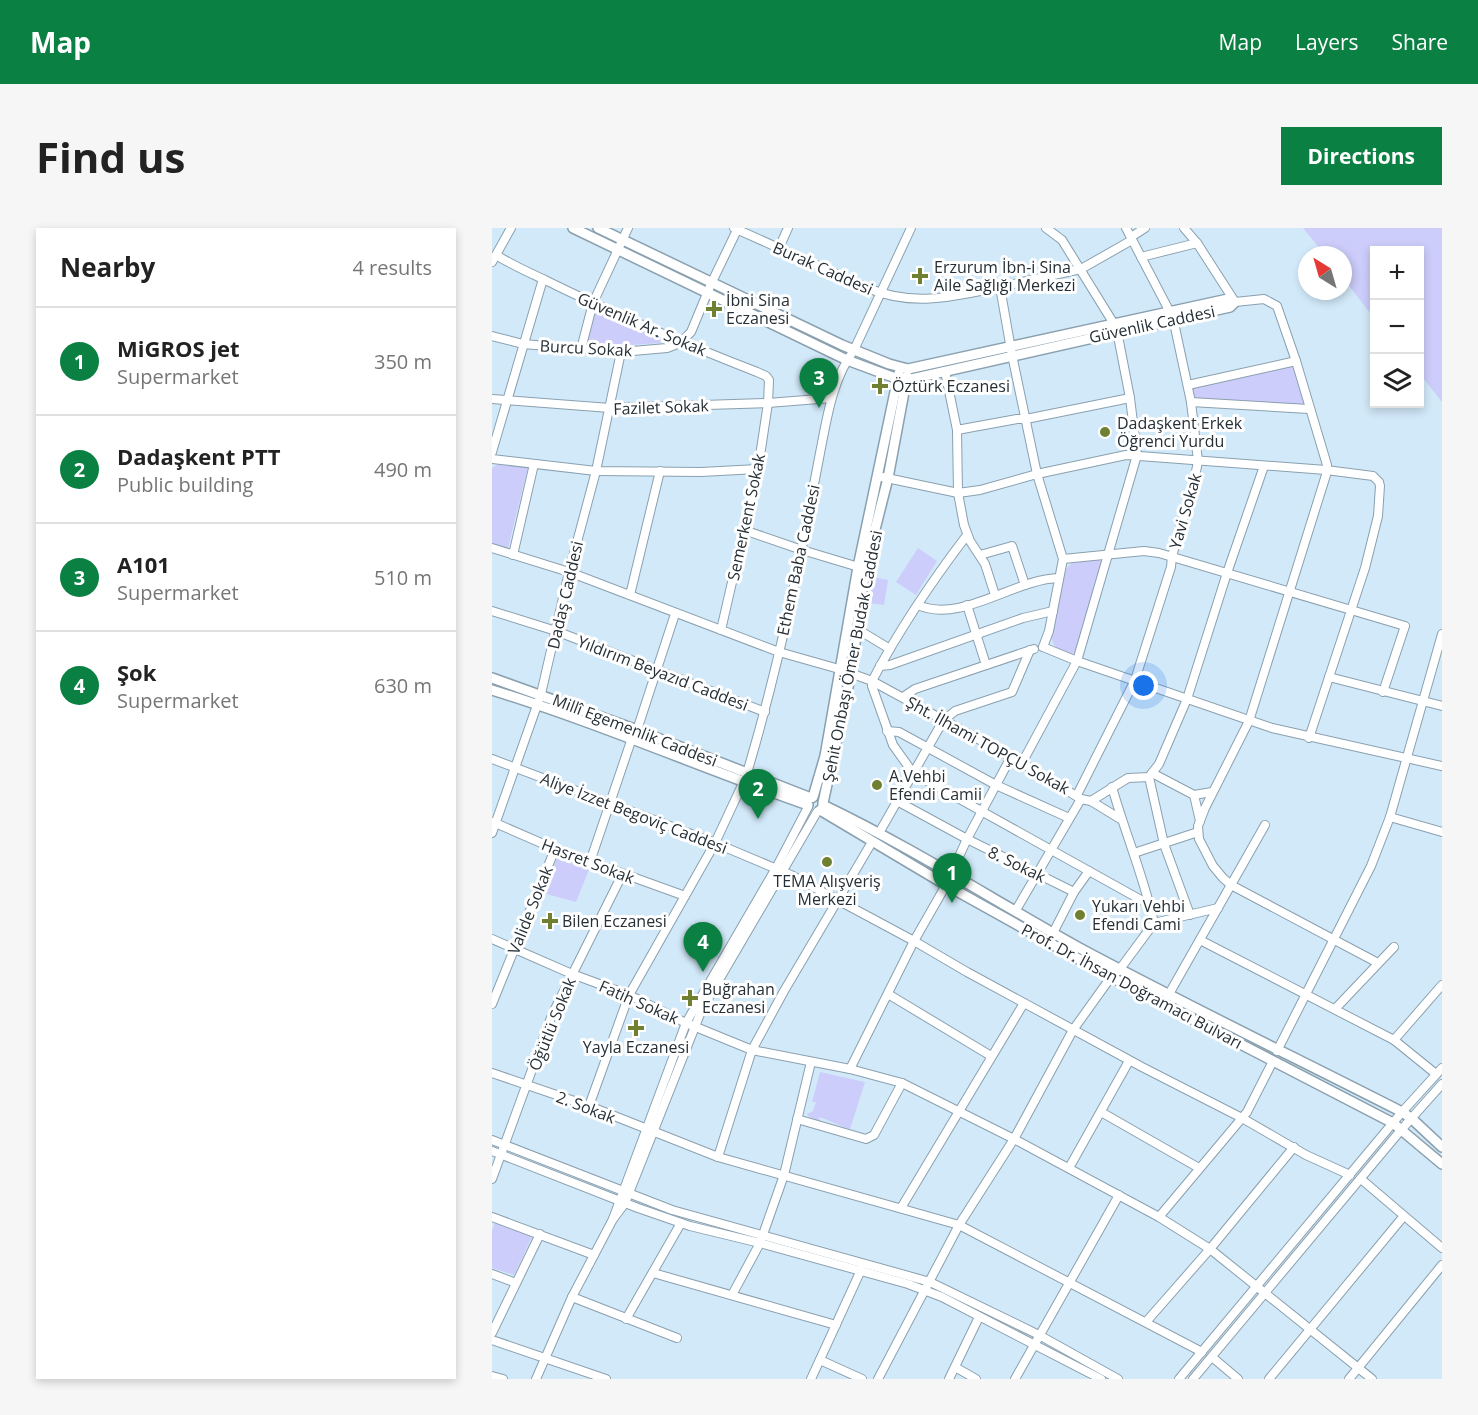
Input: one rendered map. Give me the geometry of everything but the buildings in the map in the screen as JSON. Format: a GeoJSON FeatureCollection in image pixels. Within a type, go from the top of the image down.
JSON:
{"type":"FeatureCollection","features":[{"type":"Feature","properties":{"kind":"main road"},"geometry":{"type":"LineString","coordinates":[[573,228],[616,249],[854,350],[904,368]]}},
{"type":"Feature","properties":{"kind":"main road"},"geometry":{"type":"LineString","coordinates":[[598,228],[847,360],[902,379]]}},
{"type":"Feature","properties":{"kind":"main road","name":"Güvenlik Caddesi"},"geometry":{"type":"LineString","coordinates":[[904,368],[1011,350],[1171,315],[1230,307],[1235,302]]}},
{"type":"Feature","properties":{"kind":"main road","name":"Güvenlik Caddesi"},"geometry":{"type":"LineString","coordinates":[[902,379],[945,371],[1011,350]]}},
{"type":"Feature","properties":{"kind":"main road","name":"Şehit Onbaşı Ömer Budak Caddesi"},"geometry":{"type":"LineString","coordinates":[[815,805],[826,793],[851,673],[857,629],[861,568],[888,478],[904,368]]}},
{"type":"Feature","properties":{"kind":"main road","name":"Şehit Onbaşı Ömer Budak Caddesi"},"geometry":{"type":"LineString","coordinates":[[815,805],[861,568],[876,476],[902,379]]}},
{"type":"Feature","properties":{"kind":"main road","name":"Millî Egemenlik Caddesi"},"geometry":{"type":"LineString","coordinates":[[492,678],[541,694],[743,783],[815,805]]}},
{"type":"Feature","properties":{"kind":"main road","name":"Millî Egemenlik Caddesi"},"geometry":{"type":"LineString","coordinates":[[492,690],[635,734],[747,773],[815,805]]}},
{"type":"Feature","properties":{"kind":"main road","name":"Prof. Dr. İhsan Doğramacı Bulvarı"},"geometry":{"type":"LineString","coordinates":[[815,805],[879,833],[1120,969],[1277,1051],[1402,1112],[1442,1147]]}},
{"type":"Feature","properties":{"kind":"main road","name":"Prof. Dr. İhsan Doğramacı Bulvarı"},"geometry":{"type":"LineString","coordinates":[[815,805],[872,842],[1111,977],[1397,1126],[1442,1164]]}},
{"type":"Feature","properties":{"kind":"street"},"geometry":{"type":"LineString","coordinates":[[494,259],[511,228]]}},
{"type":"Feature","properties":{"kind":"street"},"geometry":{"type":"LineString","coordinates":[[580,349],[593,303],[627,228]]}},
{"type":"Feature","properties":{"kind":"street"},"geometry":{"type":"LineString","coordinates":[[681,343],[691,332],[736,228]]}},
{"type":"Feature","properties":{"kind":"street","name":"Burak Caddesi"},"geometry":{"type":"LineString","coordinates":[[736,228],[880,293],[931,300],[1000,288],[1081,269],[1145,228]]}},
{"type":"Feature","properties":{"kind":"street"},"geometry":{"type":"LineString","coordinates":[[779,248],[788,228]]}},
{"type":"Feature","properties":{"kind":"street","name":"Ethem Baba Caddesi"},"geometry":{"type":"LineString","coordinates":[[747,773],[765,712],[802,550],[831,398],[911,228]]}},
{"type":"Feature","properties":{"kind":"street"},"geometry":{"type":"LineString","coordinates":[[1022,763],[1077,661],[1137,455],[1130,398],[1115,328],[1062,240],[1046,228]]}},
{"type":"Feature","properties":{"kind":"street","name":"Yavi Sokak"},"geometry":{"type":"LineString","coordinates":[[1016,910],[1069,819],[1135,680],[1171,567],[1198,461],[1188,385],[1171,315],[1126,228]]}},
{"type":"Feature","properties":{"kind":"street"},"geometry":{"type":"LineString","coordinates":[[1184,228],[1197,243],[1235,302],[1264,299],[1275,303],[1296,361],[1327,465],[1249,721],[1212,792],[1200,821],[1199,839],[1213,866],[1231,885],[1378,963]]}},
{"type":"Feature","properties":{"kind":"street"},"geometry":{"type":"LineString","coordinates":[[1141,257],[1197,243]]}},
{"type":"Feature","properties":{"kind":"street","name":"Güvenlik Ar. Sokak"},"geometry":{"type":"LineString","coordinates":[[494,259],[543,279],[681,343],[766,376],[769,380],[768,403]]}},
{"type":"Feature","properties":{"kind":"street"},"geometry":{"type":"LineString","coordinates":[[492,452],[543,279]]}},
{"type":"Feature","properties":{"kind":"street"},"geometry":{"type":"LineString","coordinates":[[1000,288],[1037,474],[1063,559],[1043,647]]}},
{"type":"Feature","properties":{"kind":"street","name":"Burcu Sokak"},"geometry":{"type":"LineString","coordinates":[[492,336],[523,344],[621,352],[667,348],[681,343]]}},
{"type":"Feature","properties":{"kind":"street","name":"Dadaş Caddesi"},"geometry":{"type":"LineString","coordinates":[[492,833],[541,694],[569,572],[596,471],[621,352]]}},
{"type":"Feature","properties":{"kind":"street"},"geometry":{"type":"LineString","coordinates":[[1188,385],[1296,361]]}},
{"type":"Feature","properties":{"kind":"street"},"geometry":{"type":"LineString","coordinates":[[945,371],[957,430],[958,493],[967,536],[987,568],[995,595]]}},
{"type":"Feature","properties":{"kind":"street","name":"Fazilet Sokak"},"geometry":{"type":"LineString","coordinates":[[492,399],[609,408],[768,403],[831,398]]}},
{"type":"Feature","properties":{"kind":"street"},"geometry":{"type":"LineString","coordinates":[[957,430],[1130,398]]}},
{"type":"Feature","properties":{"kind":"street"},"geometry":{"type":"LineString","coordinates":[[1191,402],[1309,409]]}},
{"type":"Feature","properties":{"kind":"street","name":"Semerkent Sokak"},"geometry":{"type":"LineString","coordinates":[[721,630],[758,470],[768,403]]}},
{"type":"Feature","properties":{"kind":"street"},"geometry":{"type":"LineString","coordinates":[[876,476],[958,493],[980,490],[1037,474],[1126,455],[1326,470],[1373,476],[1380,486],[1378,516],[1365,568],[1309,738]]}},
{"type":"Feature","properties":{"kind":"street"},"geometry":{"type":"LineString","coordinates":[[492,459],[596,471],[758,470]]}},
{"type":"Feature","properties":{"kind":"street"},"geometry":{"type":"LineString","coordinates":[[513,555],[534,464]]}},
{"type":"Feature","properties":{"kind":"street"},"geometry":{"type":"LineString","coordinates":[[1150,775],[1159,764],[1187,699],[1264,466]]}},
{"type":"Feature","properties":{"kind":"street"},"geometry":{"type":"LineString","coordinates":[[630,595],[660,471]]}},
{"type":"Feature","properties":{"kind":"street"},"geometry":{"type":"LineString","coordinates":[[744,530],[861,568]]}},
{"type":"Feature","properties":{"kind":"street"},"geometry":{"type":"LineString","coordinates":[[967,536],[918,605],[872,681],[887,731],[897,752],[913,773],[1150,905]]}},
{"type":"Feature","properties":{"kind":"street"},"geometry":{"type":"LineString","coordinates":[[980,555],[1012,546],[1025,585]]}},
{"type":"Feature","properties":{"kind":"street","name":"Şht. İlhami TOPÇU Sokak"},"geometry":{"type":"LineString","coordinates":[[492,548],[569,572],[779,652],[840,669],[872,681],[1122,820]]}},
{"type":"Feature","properties":{"kind":"street"},"geometry":{"type":"LineString","coordinates":[[1063,559],[1144,551],[1172,556],[1405,626],[1383,692]]}},
{"type":"Feature","properties":{"kind":"street"},"geometry":{"type":"LineString","coordinates":[[918,605],[943,611],[1044,579],[1059,578]]}},
{"type":"Feature","properties":{"kind":"street"},"geometry":{"type":"LineString","coordinates":[[967,605],[986,665]]}},
{"type":"Feature","properties":{"kind":"street","name":"Yıldırım Beyazıd Caddesi"},"geometry":{"type":"LineString","coordinates":[[492,611],[556,631],[765,712]]}},
{"type":"Feature","properties":{"kind":"street"},"geometry":{"type":"LineString","coordinates":[[880,666],[890,665],[1038,613],[1053,611]]}},
{"type":"Feature","properties":{"kind":"street"},"geometry":{"type":"LineString","coordinates":[[590,862],[658,671],[675,614]]}},
{"type":"Feature","properties":{"kind":"street"},"geometry":{"type":"LineString","coordinates":[[857,629],[890,649]]}},
{"type":"Feature","properties":{"kind":"street"},"geometry":{"type":"LineString","coordinates":[[1277,1051],[1371,866],[1390,817],[1442,634]]}},
{"type":"Feature","properties":{"kind":"street"},"geometry":{"type":"LineString","coordinates":[[903,697],[915,689],[1043,647],[1249,721],[1309,738],[1442,766]]}},
{"type":"Feature","properties":{"kind":"street"},"geometry":{"type":"LineString","coordinates":[[879,833],[943,721],[955,711],[1012,692],[1030,650]]}},
{"type":"Feature","properties":{"kind":"street"},"geometry":{"type":"LineString","coordinates":[[1329,677],[1442,706]]}},
{"type":"Feature","properties":{"kind":"street"},"geometry":{"type":"LineString","coordinates":[[887,731],[899,732],[996,785],[1069,819]]}},
{"type":"Feature","properties":{"kind":"street"},"geometry":{"type":"LineString","coordinates":[[850,1069],[914,941],[946,885],[967,839],[1011,757]]}},
{"type":"Feature","properties":{"kind":"street","name":"Aliye İzzet Begoviç Caddesi"},"geometry":{"type":"LineString","coordinates":[[492,759],[715,843],[779,870],[839,900],[1129,1061],[1350,1175]]}},
{"type":"Feature","properties":{"kind":"street"},"geometry":{"type":"LineString","coordinates":[[1150,775],[1164,844],[1190,915]]}},
{"type":"Feature","properties":{"kind":"street"},"geometry":{"type":"LineString","coordinates":[[1091,801],[1128,778],[1150,775],[1194,795],[1212,792]]}},
{"type":"Feature","properties":{"kind":"street"},"geometry":{"type":"LineString","coordinates":[[589,1106],[629,995],[715,843],[743,783]]}},
{"type":"Feature","properties":{"kind":"street"},"geometry":{"type":"LineString","coordinates":[[1112,787],[1154,923]]}},
{"type":"Feature","properties":{"kind":"street"},"geometry":{"type":"LineString","coordinates":[[1194,795],[1200,821]]}},
{"type":"Feature","properties":{"kind":"street","name":"8. Sokak"},"geometry":{"type":"LineString","coordinates":[[897,801],[1074,892]]}},
{"type":"Feature","properties":{"kind":"street"},"geometry":{"type":"LineString","coordinates":[[536,1379],[572,1297],[626,1192],[690,1024],[815,805]]}},
{"type":"Feature","properties":{"kind":"street"},"geometry":{"type":"LineString","coordinates":[[779,870],[815,805]]}},
{"type":"Feature","properties":{"kind":"street"},"geometry":{"type":"LineString","coordinates":[[1390,817],[1442,832]]}},
{"type":"Feature","properties":{"kind":"street","name":"Hasret Sokak"},"geometry":{"type":"LineString","coordinates":[[494,823],[622,875],[685,896]]}},
{"type":"Feature","properties":{"kind":"street"},"geometry":{"type":"LineString","coordinates":[[1169,994],[1265,825]]}},
{"type":"Feature","properties":{"kind":"street"},"geometry":{"type":"LineString","coordinates":[[1134,853],[1198,832]]}},
{"type":"Feature","properties":{"kind":"street"},"geometry":{"type":"LineString","coordinates":[[718,1157],[752,1050],[872,842]]}},
{"type":"Feature","properties":{"kind":"street","name":"Valide Sokak"},"geometry":{"type":"LineString","coordinates":[[492,1004],[555,849]]}},
{"type":"Feature","properties":{"kind":"street"},"geometry":{"type":"LineString","coordinates":[[1053,933],[1074,892],[1089,871]]}},
{"type":"Feature","properties":{"kind":"street","name":"Öğütlü Sokak"},"geometry":{"type":"LineString","coordinates":[[492,1179],[552,1015],[622,875]]}},
{"type":"Feature","properties":{"kind":"street"},"geometry":{"type":"LineString","coordinates":[[878,1379],[959,1225],[1014,1139],[1073,1030],[1111,977],[1120,969],[1154,923],[1218,908]]}},
{"type":"Feature","properties":{"kind":"street","name":"Fatih Sokak"},"geometry":{"type":"LineString","coordinates":[[492,939],[572,974],[629,995],[752,1050],[850,1069],[902,1083],[1069,1168],[1210,1248],[1372,1379]]}},
{"type":"Feature","properties":{"kind":"street"},"geometry":{"type":"LineString","coordinates":[[1193,1379],[1360,1179],[1397,1126],[1402,1112],[1439,1071],[1394,1040],[1200,940]]}},
{"type":"Feature","properties":{"kind":"street"},"geometry":{"type":"LineString","coordinates":[[1335,1009],[1394,947]]}},
{"type":"Feature","properties":{"kind":"street"},"geometry":{"type":"LineString","coordinates":[[1394,1040],[1442,985]]}},
{"type":"Feature","properties":{"kind":"street"},"geometry":{"type":"LineString","coordinates":[[888,994],[991,1056]]}},
{"type":"Feature","properties":{"kind":"street"},"geometry":{"type":"LineString","coordinates":[[901,1208],[1024,1002]]}},
{"type":"Feature","properties":{"kind":"street"},"geometry":{"type":"LineString","coordinates":[[1069,1168],[1129,1061]]}},
{"type":"Feature","properties":{"kind":"street"},"geometry":{"type":"LineString","coordinates":[[1159,1217],[1242,1118],[1273,1061]]}},
{"type":"Feature","properties":{"kind":"street"},"geometry":{"type":"LineString","coordinates":[[732,1295],[760,1243],[784,1174],[811,1062]]}},
{"type":"Feature","properties":{"kind":"street","name":"2. Sokak"},"geometry":{"type":"LineString","coordinates":[[492,1073],[589,1106],[718,1157],[959,1225],[1202,1352]]}},
{"type":"Feature","properties":{"kind":"street"},"geometry":{"type":"LineString","coordinates":[[797,1119],[866,1139],[871,1138],[902,1083]]}},
{"type":"Feature","properties":{"kind":"street"},"geometry":{"type":"LineString","coordinates":[[1179,1379],[1350,1175],[1397,1126],[1411,1118],[1442,1084]]}},
{"type":"Feature","properties":{"kind":"street"},"geometry":{"type":"LineString","coordinates":[[1101,1112],[1199,1168]]}},
{"type":"Feature","properties":{"kind":"street"},"geometry":{"type":"LineString","coordinates":[[492,1140],[672,1210],[930,1282],[1039,1335],[1118,1379]]}},
{"type":"Feature","properties":{"kind":"street"},"geometry":{"type":"LineString","coordinates":[[1146,1322],[1294,1147]]}},
{"type":"Feature","properties":{"kind":"street"},"geometry":{"type":"LineString","coordinates":[[492,1151],[681,1223],[861,1270],[925,1291],[1101,1379]]}},
{"type":"Feature","properties":{"kind":"street"},"geometry":{"type":"LineString","coordinates":[[1360,1179],[1442,1248]]}},
{"type":"Feature","properties":{"kind":"street"},"geometry":{"type":"LineString","coordinates":[[1015,1379],[1119,1195]]}},
{"type":"Feature","properties":{"kind":"street"},"geometry":{"type":"LineString","coordinates":[[492,1217],[594,1255]]}},
{"type":"Feature","properties":{"kind":"street"},"geometry":{"type":"LineString","coordinates":[[1269,1379],[1403,1217]]}},
{"type":"Feature","properties":{"kind":"street"},"geometry":{"type":"LineString","coordinates":[[626,1319],[681,1223]]}},
{"type":"Feature","properties":{"kind":"street"},"geometry":{"type":"LineString","coordinates":[[492,1333],[540,1234]]}},
{"type":"Feature","properties":{"kind":"street"},"geometry":{"type":"LineString","coordinates":[[1349,1379],[1442,1265]]}},
{"type":"Feature","properties":{"kind":"street"},"geometry":{"type":"LineString","coordinates":[[811,1379],[861,1270]]}},
{"type":"Feature","properties":{"kind":"street"},"geometry":{"type":"LineString","coordinates":[[492,1274],[516,1283]]}},
{"type":"Feature","properties":{"kind":"street"},"geometry":{"type":"LineString","coordinates":[[653,1274],[836,1325]]}},
{"type":"Feature","properties":{"kind":"street"},"geometry":{"type":"LineString","coordinates":[[572,1297],[677,1338]]}},
{"type":"Feature","properties":{"kind":"street"},"geometry":{"type":"LineString","coordinates":[[949,1379],[979,1317]]}},
{"type":"Feature","properties":{"kind":"street"},"geometry":{"type":"LineString","coordinates":[[492,1340],[606,1379]]}},
{"type":"Feature","properties":{"kind":"street"},"geometry":{"type":"LineString","coordinates":[[1212,1357],[1238,1379]]}},
{"type":"Feature","properties":{"kind":"street"},"geometry":{"type":"LineString","coordinates":[[820,1360],[862,1379]]}},
{"type":"Feature","properties":{"kind":"street"},"geometry":{"type":"LineString","coordinates":[[955,1367],[976,1379]]}},
{"type":"Feature","properties":{"kind":"street"},"geometry":{"type":"LineString","coordinates":[[492,1376],[503,1379]]}},
{"type":"Feature","properties":{"kind":"shaded area"},"geometry":{"type":"Polygon","coordinates":[[[1303,228],[1442,228],[1442,402],[1424,379],[1424,246],[1370,246],[1370,313],[1352,290],[1352,246],[1318,246],[1303,228]]]}},
{"type":"Feature","properties":{"kind":"shaded area"},"geometry":{"type":"Polygon","coordinates":[[[596,309],[661,338],[660,343],[618,346],[587,343],[596,309]]]}},
{"type":"Feature","properties":{"kind":"shaded area"},"geometry":{"type":"Polygon","coordinates":[[[1296,361],[1309,409],[1191,402],[1188,385],[1296,361]]]}},
{"type":"Feature","properties":{"kind":"shaded area"},"geometry":{"type":"Polygon","coordinates":[[[498,464],[528,467],[508,548],[492,543],[492,468],[498,464]]]}},
{"type":"Feature","properties":{"kind":"shaded area"},"geometry":{"type":"Polygon","coordinates":[[[918,548],[937,561],[916,595],[896,582],[918,548]]]}},
{"type":"Feature","properties":{"kind":"shaded area"},"geometry":{"type":"Polygon","coordinates":[[[1103,558],[1074,654],[1058,650],[1051,634],[1066,569],[1072,563],[1103,558]]]}},
{"type":"Feature","properties":{"kind":"shaded area"},"geometry":{"type":"Polygon","coordinates":[[[873,577],[888,580],[884,605],[868,603],[873,577]]]}},
{"type":"Feature","properties":{"kind":"shaded area"},"geometry":{"type":"Polygon","coordinates":[[[558,856],[590,867],[576,902],[543,893],[558,856]]]}},
{"type":"Feature","properties":{"kind":"shaded area"},"geometry":{"type":"Polygon","coordinates":[[[820,1072],[865,1082],[850,1129],[819,1117],[820,1121],[807,1114],[813,1111],[816,1102],[812,1102],[820,1072]]]}},
{"type":"Feature","properties":{"kind":"shaded area"},"geometry":{"type":"Polygon","coordinates":[[[495,1222],[532,1237],[514,1275],[492,1268],[492,1231],[495,1222]]]}},
{"type":"Feature","properties":{"kind":"place","name":"Erzurum İbn-i Sina Aile Sağlığı Merkezi"},"geometry":{"type":"Point","coordinates":[920,276]}},
{"type":"Feature","properties":{"kind":"place","name":"İbni Sina Eczanesi"},"geometry":{"type":"Point","coordinates":[714,309]}},
{"type":"Feature","properties":{"kind":"place","name":"Öztürk Eczanesi"},"geometry":{"type":"Point","coordinates":[880,386]}},
{"type":"Feature","properties":{"kind":"place","name":"A101"},"geometry":{"type":"Point","coordinates":[819,408]}},
{"type":"Feature","properties":{"kind":"place","name":"Dadaşkent Erkek Öğrenci Yurdu"},"geometry":{"type":"Point","coordinates":[1105,432]}},
{"type":"Feature","properties":{"kind":"place","name":"A.Vehbi Efendi Camii"},"geometry":{"type":"Point","coordinates":[877,785]}},
{"type":"Feature","properties":{"kind":"place","name":"Dadaşkent PTT"},"geometry":{"type":"Point","coordinates":[758,819]}},
{"type":"Feature","properties":{"kind":"place","name":"TEMA Alışveriş Merkezi"},"geometry":{"type":"Point","coordinates":[827,862]}},
{"type":"Feature","properties":{"kind":"place","name":"MiGROS jet"},"geometry":{"type":"Point","coordinates":[952,903]}},
{"type":"Feature","properties":{"kind":"place","name":"Yukarı Vehbi Efendi Cami"},"geometry":{"type":"Point","coordinates":[1080,915]}},
{"type":"Feature","properties":{"kind":"place","name":"Bilen Eczanesi"},"geometry":{"type":"Point","coordinates":[550,921]}},
{"type":"Feature","properties":{"kind":"place","name":"Şok"},"geometry":{"type":"Point","coordinates":[703,972]}},
{"type":"Feature","properties":{"kind":"place","name":"Buğrahan Eczanesi"},"geometry":{"type":"Point","coordinates":[690,998]}},
{"type":"Feature","properties":{"kind":"place","name":"Yayla Eczanesi"},"geometry":{"type":"Point","coordinates":[636,1028]}}]}
